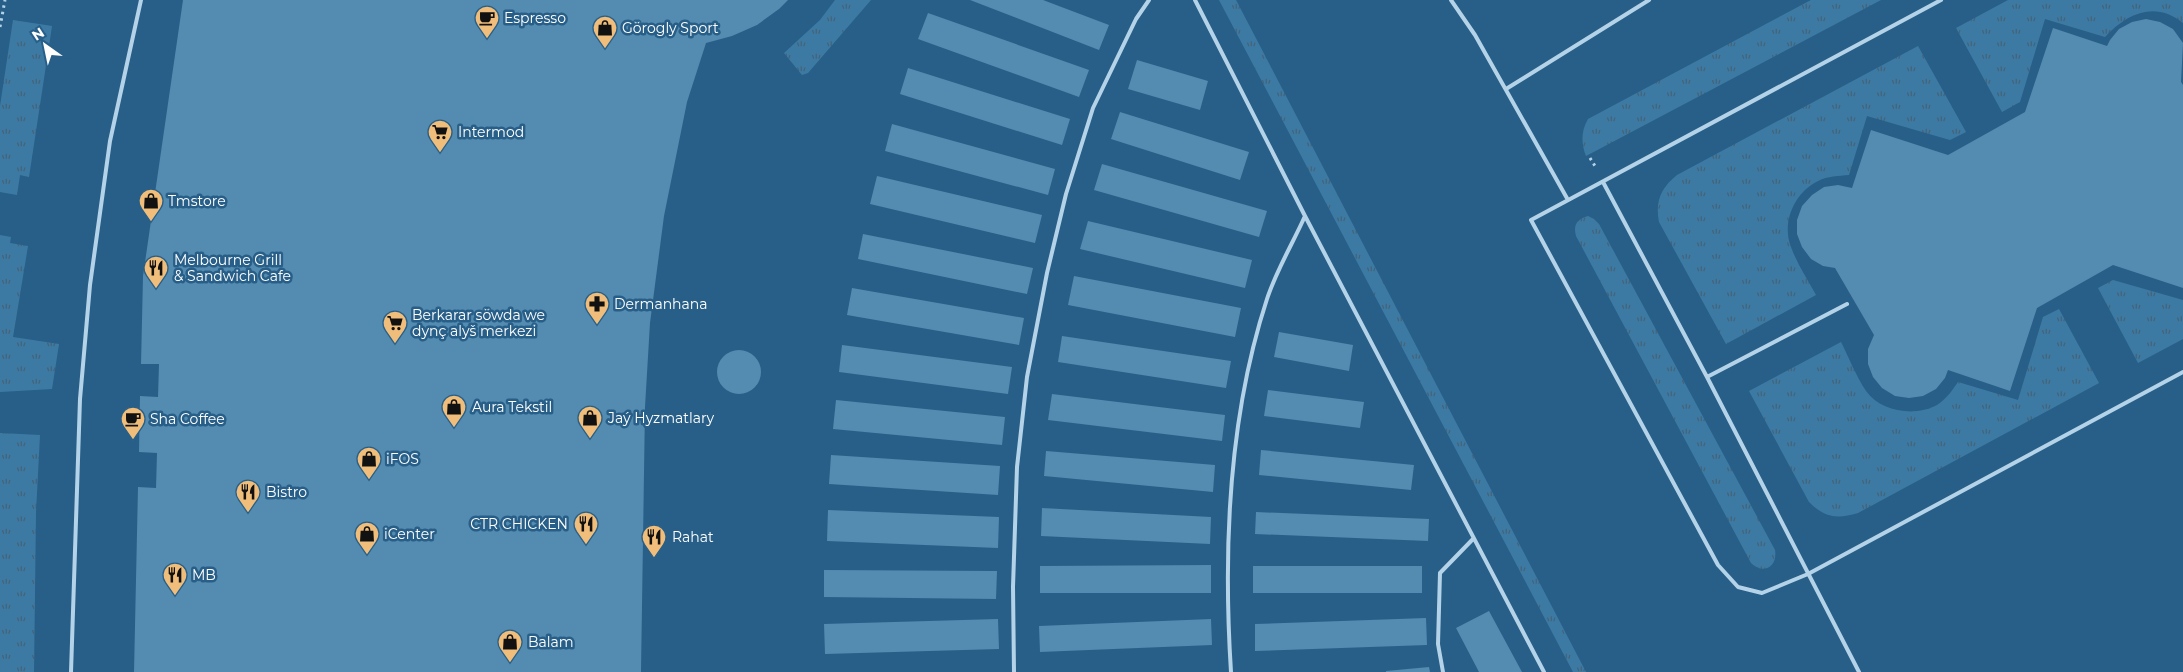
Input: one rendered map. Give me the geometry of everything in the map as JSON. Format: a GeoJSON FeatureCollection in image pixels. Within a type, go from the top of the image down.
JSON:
{"type":"FeatureCollection","features":[{"type":"Feature","properties":{"kind":"lane"},"geometry":{"type":"LineString","coordinates":[[71,672],[80,399],[90,285],[110,141],[141,0]]}},
{"type":"Feature","properties":{"kind":"lane"},"geometry":{"type":"LineString","coordinates":[[1014,672],[1013,587],[1017,467],[1027,378],[1047,274],[1066,194],[1093,108],[1136,19],[1149,0]]}},
{"type":"Feature","properties":{"kind":"lane"},"geometry":{"type":"LineString","coordinates":[[1195,0],[1305,216],[1544,672]]}},
{"type":"Feature","properties":{"kind":"lane"},"geometry":{"type":"LineString","coordinates":[[1451,0],[1475,35],[1568,200]]}},
{"type":"Feature","properties":{"kind":"lane"},"geometry":{"type":"LineString","coordinates":[[1506,89],[1649,0]]}},
{"type":"Feature","properties":{"kind":"lane"},"geometry":{"type":"LineString","coordinates":[[1941,0],[1531,220],[1718,566],[1738,587],[1762,593],[1808,574],[2183,372]]}},
{"type":"Feature","properties":{"kind":"lane"},"geometry":{"type":"LineString","coordinates":[[1603,182],[1707,377],[1859,672]]}},
{"type":"Feature","properties":{"kind":"lane"},"geometry":{"type":"LineString","coordinates":[[1231,672],[1227,554],[1233,474],[1241,406],[1249,361],[1267,297],[1305,216]]}},
{"type":"Feature","properties":{"kind":"lane"},"geometry":{"type":"LineString","coordinates":[[1707,377],[1847,304]]}},
{"type":"Feature","properties":{"kind":"lane"},"geometry":{"type":"LineString","coordinates":[[1444,672],[1438,644],[1440,573],[1474,539]]}},
{"type":"Feature","properties":{"kind":"path"},"geometry":{"type":"LineString","coordinates":[[0,27],[5,0]]}},
{"type":"Feature","properties":{"kind":"green space"},"geometry":{"type":"Polygon","coordinates":[[[835,0],[871,0],[808,73],[802,75],[784,53],[820,20],[835,0]]]}},
{"type":"Feature","properties":{"kind":"green space"},"geometry":{"type":"Polygon","coordinates":[[[1219,0],[1236,0],[1586,672],[1573,672],[1219,0]]]}},
{"type":"Feature","properties":{"kind":"green space"},"geometry":{"type":"Polygon","coordinates":[[[1811,0],[1881,0],[1586,156],[1582,137],[1588,119],[1811,0]]]}},
{"type":"Feature","properties":{"kind":"green space"},"geometry":{"type":"Polygon","coordinates":[[[2008,0],[2183,0],[2183,23],[2162,12],[2152,11],[2132,16],[2105,37],[2045,19],[2020,102],[2002,112],[1956,28],[2008,0]]]}},
{"type":"Feature","properties":{"kind":"green space"},"geometry":{"type":"Polygon","coordinates":[[[13,20],[52,26],[29,177],[20,175],[17,195],[0,192],[0,106],[13,20]]]}},
{"type":"Feature","properties":{"kind":"green space"},"geometry":{"type":"Polygon","coordinates":[[[1918,46],[1966,132],[1950,140],[1867,116],[1849,175],[1826,178],[1810,186],[1797,200],[1789,218],[1788,237],[1791,247],[1799,266],[1816,295],[1726,344],[1659,222],[1658,208],[1663,190],[1677,175],[1918,46]]]}},
{"type":"Feature","properties":{"kind":"green space"},"geometry":{"type":"Polygon","coordinates":[[[1588,216],[1599,224],[1775,550],[1774,561],[1769,567],[1765,569],[1760,568],[1751,563],[1576,236],[1575,229],[1577,223],[1588,216]]]}},
{"type":"Feature","properties":{"kind":"green space"},"geometry":{"type":"Polygon","coordinates":[[[0,235],[11,237],[10,243],[28,246],[13,337],[59,344],[52,389],[0,392],[0,235]]]}},
{"type":"Feature","properties":{"kind":"green space"},"geometry":{"type":"Polygon","coordinates":[[[2113,280],[2183,300],[2183,339],[2138,363],[2098,288],[2113,280]]]}},
{"type":"Feature","properties":{"kind":"green space"},"geometry":{"type":"Polygon","coordinates":[[[2059,309],[2099,383],[1858,513],[1832,516],[1820,511],[1809,502],[1749,391],[1841,342],[1866,391],[1880,404],[1889,408],[1909,411],[1928,409],[1943,400],[1958,382],[2018,400],[2043,317],[2059,309]]]}},
{"type":"Feature","properties":{"kind":"green space"},"geometry":{"type":"Polygon","coordinates":[[[0,433],[40,435],[36,512],[34,672],[0,672],[0,433]]]}},
{"type":"Feature","properties":{"kind":"building","name":"Berkarar söwda we dynç alyš merkezi"},"geometry":{"type":"Polygon","coordinates":[[[183,0],[788,0],[757,25],[732,36],[706,43],[687,102],[664,216],[650,323],[645,407],[641,672],[134,672],[138,487],[156,488],[157,453],[139,452],[140,396],[158,397],[159,364],[141,364],[143,276],[183,0]]]}},
{"type":"Feature","properties":{"kind":"building"},"geometry":{"type":"Polygon","coordinates":[[[970,0],[1043,0],[1109,25],[1099,50],[970,0]]]}},
{"type":"Feature","properties":{"kind":"building"},"geometry":{"type":"Polygon","coordinates":[[[928,13],[1089,70],[1079,97],[918,39],[928,13]]]}},
{"type":"Feature","properties":{"kind":"building"},"geometry":{"type":"Polygon","coordinates":[[[2146,19],[2160,22],[2173,29],[2183,43],[2181,82],[2183,85],[2183,288],[2113,265],[2037,308],[2010,391],[1948,370],[1945,378],[1936,389],[1923,396],[1909,398],[1895,396],[1882,388],[1873,377],[1868,364],[1868,349],[1874,335],[1835,268],[1823,266],[1811,259],[1802,247],[1797,234],[1797,220],[1802,206],[1812,195],[1824,187],[1838,185],[1852,188],[1871,130],[1948,155],[2025,112],[2053,28],[2107,46],[2119,29],[2132,22],[2146,19]]]}},
{"type":"Feature","properties":{"kind":"building"},"geometry":{"type":"Polygon","coordinates":[[[1137,60],[1208,81],[1200,110],[1128,89],[1137,60]]]}},
{"type":"Feature","properties":{"kind":"building"},"geometry":{"type":"Polygon","coordinates":[[[908,68],[1070,119],[1062,145],[900,94],[908,68]]]}},
{"type":"Feature","properties":{"kind":"building"},"geometry":{"type":"Polygon","coordinates":[[[1120,112],[1249,152],[1240,180],[1111,139],[1120,112]]]}},
{"type":"Feature","properties":{"kind":"building"},"geometry":{"type":"Polygon","coordinates":[[[892,124],[1055,169],[1048,195],[885,151],[892,124]]]}},
{"type":"Feature","properties":{"kind":"building"},"geometry":{"type":"Polygon","coordinates":[[[1102,164],[1267,211],[1259,237],[1094,190],[1102,164]]]}},
{"type":"Feature","properties":{"kind":"building"},"geometry":{"type":"Polygon","coordinates":[[[877,176],[1042,215],[1035,243],[870,204],[877,176]]]}},
{"type":"Feature","properties":{"kind":"building"},"geometry":{"type":"Polygon","coordinates":[[[1088,221],[1252,260],[1245,288],[1080,249],[1088,221]]]}},
{"type":"Feature","properties":{"kind":"building"},"geometry":{"type":"Polygon","coordinates":[[[863,234],[1033,268],[1027,294],[858,259],[863,234]]]}},
{"type":"Feature","properties":{"kind":"building"},"geometry":{"type":"Polygon","coordinates":[[[1074,276],[1241,308],[1235,337],[1068,305],[1074,276]]]}},
{"type":"Feature","properties":{"kind":"building"},"geometry":{"type":"Polygon","coordinates":[[[852,288],[1024,318],[1019,345],[847,315],[852,288]]]}},
{"type":"Feature","properties":{"kind":"building"},"geometry":{"type":"Polygon","coordinates":[[[1279,332],[1353,345],[1349,371],[1274,357],[1279,332]]]}},
{"type":"Feature","properties":{"kind":"building"},"geometry":{"type":"Polygon","coordinates":[[[1062,336],[1231,361],[1226,388],[1058,362],[1062,336]]]}},
{"type":"Feature","properties":{"kind":"building"},"geometry":{"type":"Polygon","coordinates":[[[842,345],[1012,367],[1008,394],[839,372],[842,345]]]}},
{"type":"Feature","properties":{"kind":"building"},"geometry":{"type":"Polygon","coordinates":[[[735,350],[743,350],[755,356],[761,372],[755,388],[743,394],[735,394],[723,388],[717,376],[717,368],[723,356],[735,350]]]}},
{"type":"Feature","properties":{"kind":"building"},"geometry":{"type":"Polygon","coordinates":[[[1268,390],[1364,402],[1360,428],[1264,416],[1268,390]]]}},
{"type":"Feature","properties":{"kind":"building"},"geometry":{"type":"Polygon","coordinates":[[[1052,394],[1225,415],[1222,441],[1048,420],[1052,394]]]}},
{"type":"Feature","properties":{"kind":"building"},"geometry":{"type":"Polygon","coordinates":[[[836,400],[1005,417],[1002,445],[833,429],[836,400]]]}},
{"type":"Feature","properties":{"kind":"building"},"geometry":{"type":"Polygon","coordinates":[[[1261,450],[1414,465],[1411,490],[1259,475],[1261,450]]]}},
{"type":"Feature","properties":{"kind":"building"},"geometry":{"type":"Polygon","coordinates":[[[1046,451],[1215,465],[1213,492],[1044,476],[1046,451]]]}},
{"type":"Feature","properties":{"kind":"building"},"geometry":{"type":"Polygon","coordinates":[[[831,455],[1000,466],[998,495],[829,484],[831,455]]]}},
{"type":"Feature","properties":{"kind":"building"},"geometry":{"type":"Polygon","coordinates":[[[1042,508],[1211,517],[1210,544],[1041,536],[1042,508]]]}},
{"type":"Feature","properties":{"kind":"building"},"geometry":{"type":"Polygon","coordinates":[[[828,510],[999,517],[998,548],[827,541],[828,510]]]}},
{"type":"Feature","properties":{"kind":"building"},"geometry":{"type":"Polygon","coordinates":[[[1256,512],[1429,519],[1428,541],[1255,534],[1256,512]]]}},
{"type":"Feature","properties":{"kind":"building"},"geometry":{"type":"Polygon","coordinates":[[[1211,565],[1211,593],[1040,593],[1040,566],[1211,565]]]}},
{"type":"Feature","properties":{"kind":"building"},"geometry":{"type":"Polygon","coordinates":[[[1253,566],[1422,566],[1422,593],[1253,593],[1253,566]]]}},
{"type":"Feature","properties":{"kind":"building"},"geometry":{"type":"Polygon","coordinates":[[[824,570],[997,571],[996,599],[824,597],[824,570]]]}},
{"type":"Feature","properties":{"kind":"building"},"geometry":{"type":"Polygon","coordinates":[[[1489,611],[1522,672],[1479,672],[1456,628],[1489,611]]]}},
{"type":"Feature","properties":{"kind":"building"},"geometry":{"type":"Polygon","coordinates":[[[1426,618],[1427,645],[1255,651],[1255,624],[1426,618]]]}},
{"type":"Feature","properties":{"kind":"building"},"geometry":{"type":"Polygon","coordinates":[[[998,619],[999,649],[825,654],[824,624],[998,619]]]}},
{"type":"Feature","properties":{"kind":"building"},"geometry":{"type":"Polygon","coordinates":[[[1211,619],[1212,645],[1040,652],[1039,626],[1211,619]]]}},
{"type":"Feature","properties":{"kind":"building"},"geometry":{"type":"Polygon","coordinates":[[[1429,667],[1430,672],[1386,672],[1386,671],[1429,667]]]}},
{"type":"Feature","properties":{"kind":"place","name":"Espresso"},"geometry":{"type":"Point","coordinates":[487,39]}},
{"type":"Feature","properties":{"kind":"place","name":"Görogly Sport"},"geometry":{"type":"Point","coordinates":[605,49]}},
{"type":"Feature","properties":{"kind":"place","name":"Intermod"},"geometry":{"type":"Point","coordinates":[440,153]}},
{"type":"Feature","properties":{"kind":"place","name":"Tmstore"},"geometry":{"type":"Point","coordinates":[151,222]}},
{"type":"Feature","properties":{"kind":"place","name":"Melbourne Grill & Sandwich Cafe"},"geometry":{"type":"Point","coordinates":[156,289]}},
{"type":"Feature","properties":{"kind":"place","name":"Dermanhana"},"geometry":{"type":"Point","coordinates":[597,325]}},
{"type":"Feature","properties":{"kind":"place","name":"Berkarar söwda we dynç alyš merkezi"},"geometry":{"type":"Point","coordinates":[395,344]}},
{"type":"Feature","properties":{"kind":"place","name":"Aura Tekstil"},"geometry":{"type":"Point","coordinates":[454,428]}},
{"type":"Feature","properties":{"kind":"place","name":"Jaý Hyzmatlary"},"geometry":{"type":"Point","coordinates":[590,439]}},
{"type":"Feature","properties":{"kind":"place","name":"Sha Coffee"},"geometry":{"type":"Point","coordinates":[133,440]}},
{"type":"Feature","properties":{"kind":"place","name":"iFOS"},"geometry":{"type":"Point","coordinates":[369,480]}},
{"type":"Feature","properties":{"kind":"place","name":"Bistro"},"geometry":{"type":"Point","coordinates":[248,513]}},
{"type":"Feature","properties":{"kind":"place","name":"CTR CHICKEN"},"geometry":{"type":"Point","coordinates":[586,545]}},
{"type":"Feature","properties":{"kind":"place","name":"iCenter"},"geometry":{"type":"Point","coordinates":[367,555]}},
{"type":"Feature","properties":{"kind":"place","name":"Rahat"},"geometry":{"type":"Point","coordinates":[654,558]}},
{"type":"Feature","properties":{"kind":"place","name":"MB"},"geometry":{"type":"Point","coordinates":[175,596]}},
{"type":"Feature","properties":{"kind":"place","name":"Balam"},"geometry":{"type":"Point","coordinates":[510,663]}}]}
